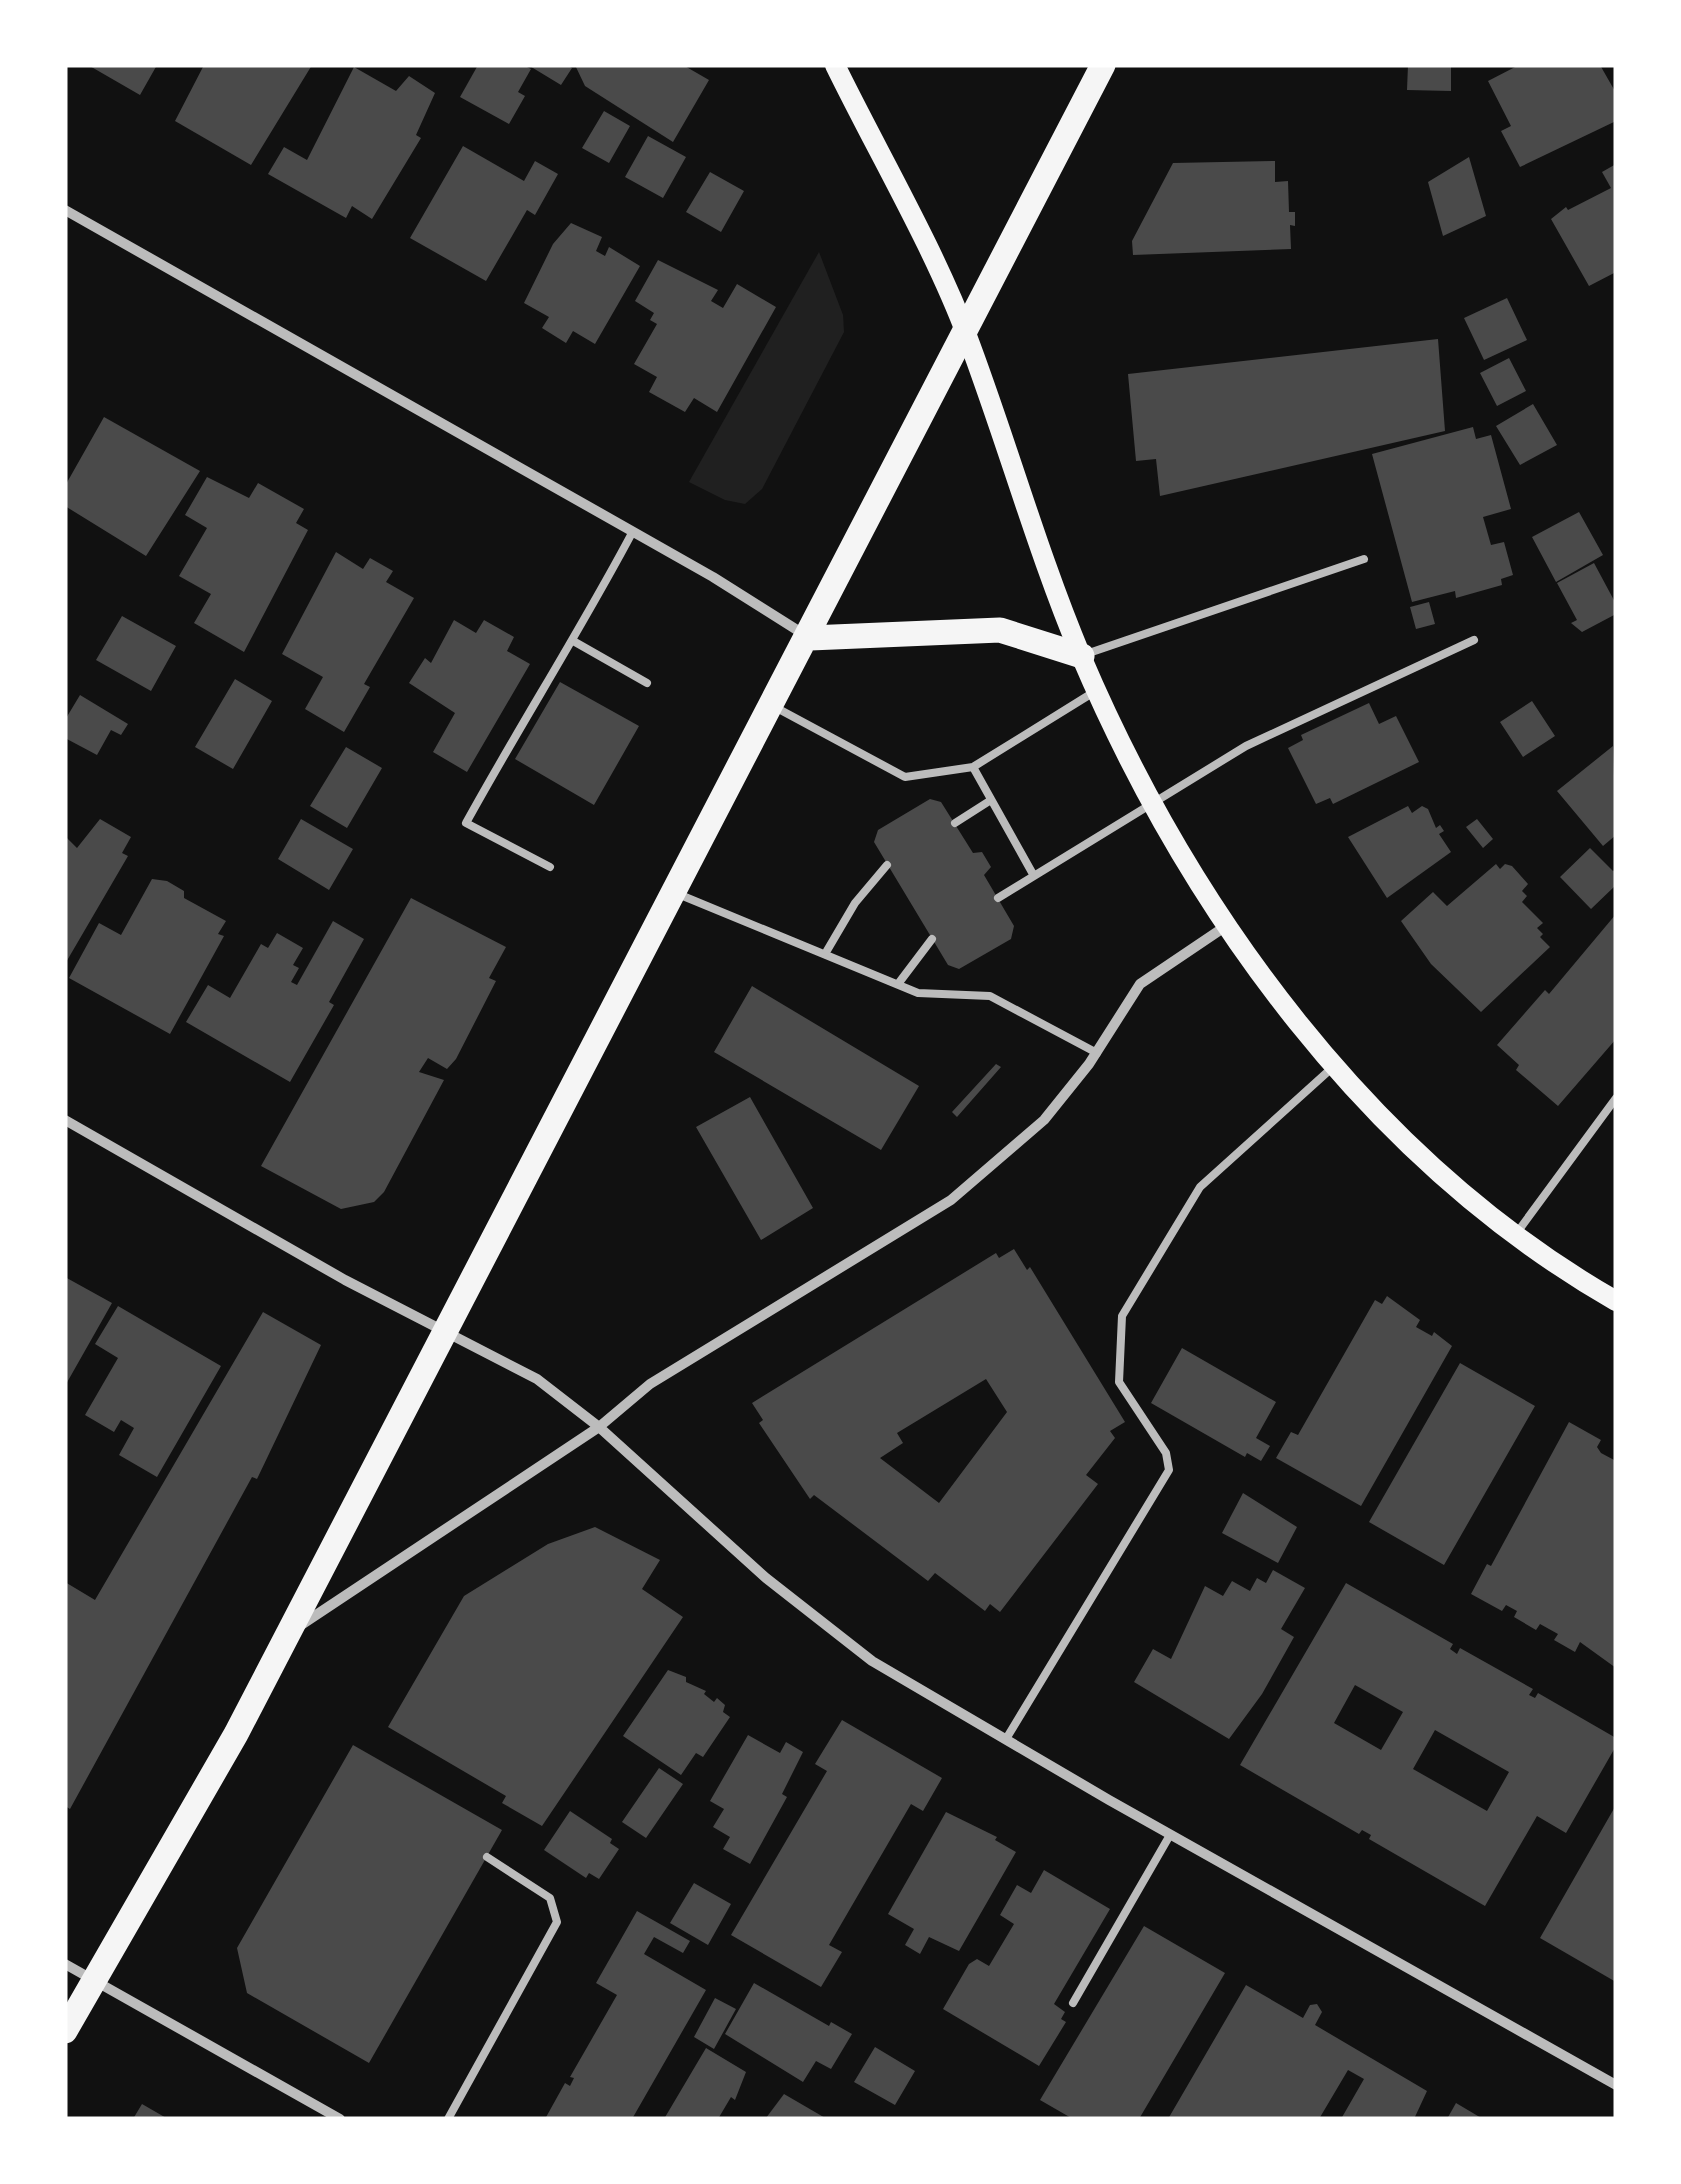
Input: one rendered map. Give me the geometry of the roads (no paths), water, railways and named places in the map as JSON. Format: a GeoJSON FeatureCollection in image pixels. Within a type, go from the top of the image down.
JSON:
{"type":"FeatureCollection","features":[{"type":"Feature","properties":{"kind":"main road"},"geometry":{"type":"LineString","coordinates":[[835,65],[966,333],[1082,656],[1152,802],[1226,926],[1336,1064],[1412,1150],[1564,1271],[1616,1301]]}},
{"type":"Feature","properties":{"kind":"main road"},"geometry":{"type":"LineString","coordinates":[[65,2031],[236,1734],[810,638],[1104,65]]}},
{"type":"Feature","properties":{"kind":"main road"},"geometry":{"type":"LineString","coordinates":[[810,638],[1000,630],[1082,656]]}},
{"type":"Feature","properties":{"kind":"street"},"geometry":{"type":"LineString","coordinates":[[65,210],[810,638]]}},
{"type":"Feature","properties":{"kind":"street"},"geometry":{"type":"LineString","coordinates":[[289,1633],[600,1427],[650,1384],[952,1200],[1044,1120],[1097,1053],[1140,984],[1226,926]]}},
{"type":"Feature","properties":{"kind":"street"},"geometry":{"type":"LineString","coordinates":[[65,1120],[346,1280],[536,1379],[600,1427],[766,1578],[872,1661],[1170,1835],[1616,2084]]}},
{"type":"Feature","properties":{"kind":"street"},"geometry":{"type":"LineString","coordinates":[[65,1964],[323,2115],[340,2119]]}},
{"type":"Feature","properties":{"kind":"lane"},"geometry":{"type":"LineString","coordinates":[[550,866],[466,823],[574,642],[632,533]]}},
{"type":"Feature","properties":{"kind":"lane"},"geometry":{"type":"LineString","coordinates":[[1082,656],[1364,559]]}},
{"type":"Feature","properties":{"kind":"lane"},"geometry":{"type":"LineString","coordinates":[[998,898],[1246,746],[1474,640]]}},
{"type":"Feature","properties":{"kind":"lane"},"geometry":{"type":"LineString","coordinates":[[574,642],[647,683]]}},
{"type":"Feature","properties":{"kind":"lane"},"geometry":{"type":"LineString","coordinates":[[773,706],[905,777],[973,768],[1098,690]]}},
{"type":"Feature","properties":{"kind":"lane"},"geometry":{"type":"LineString","coordinates":[[973,768],[1034,876]]}},
{"type":"Feature","properties":{"kind":"lane"},"geometry":{"type":"LineString","coordinates":[[954,823],[991,800]]}},
{"type":"Feature","properties":{"kind":"lane"},"geometry":{"type":"LineString","coordinates":[[825,954],[855,904],[887,864]]}},
{"type":"Feature","properties":{"kind":"lane"},"geometry":{"type":"LineString","coordinates":[[674,892],[918,993],[990,996],[1097,1053]]}},
{"type":"Feature","properties":{"kind":"lane"},"geometry":{"type":"LineString","coordinates":[[898,984],[932,939]]}},
{"type":"Feature","properties":{"kind":"lane"},"geometry":{"type":"LineString","coordinates":[[1006,1739],[1169,1470],[1166,1453],[1120,1382],[1122,1316],[1200,1187],[1336,1064]]}},
{"type":"Feature","properties":{"kind":"lane"},"geometry":{"type":"LineString","coordinates":[[1516,1234],[1616,1098]]}},
{"type":"Feature","properties":{"kind":"lane"},"geometry":{"type":"LineString","coordinates":[[1073,2003],[1170,1835]]}},
{"type":"Feature","properties":{"kind":"lane"},"geometry":{"type":"LineString","coordinates":[[448,2119],[557,1922],[550,1898],[487,1857]]}}]}
